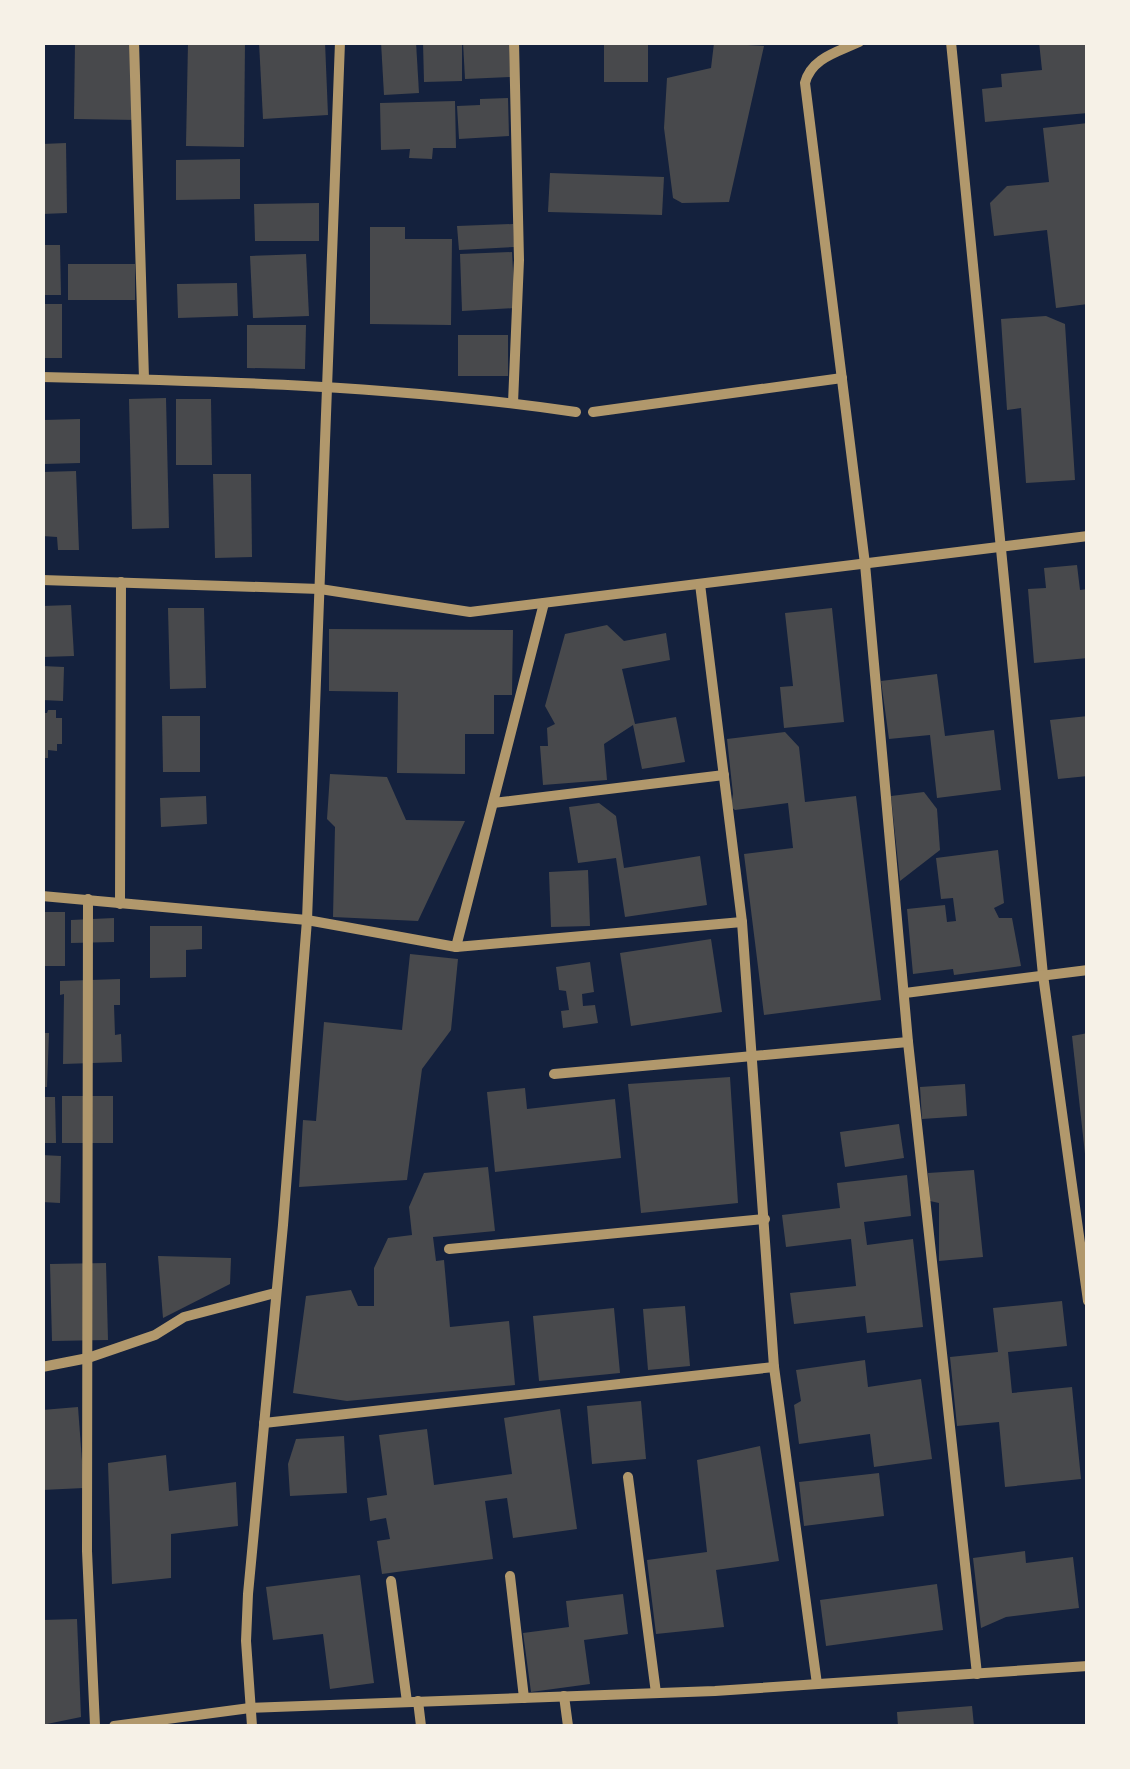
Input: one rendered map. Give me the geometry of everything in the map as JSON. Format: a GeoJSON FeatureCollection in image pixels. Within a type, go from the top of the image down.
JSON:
{"type":"FeatureCollection","features":[{"type":"Feature","properties":{"kind":"street"},"geometry":{"type":"LineString","coordinates":[[134,42],[144,379]]}},
{"type":"Feature","properties":{"kind":"street"},"geometry":{"type":"LineString","coordinates":[[252,1726],[248,1594],[306,920],[340,42]]}},
{"type":"Feature","properties":{"kind":"street"},"geometry":{"type":"LineString","coordinates":[[513,403],[518,260],[514,42]]}},
{"type":"Feature","properties":{"kind":"street"},"geometry":{"type":"LineString","coordinates":[[859,42],[816,63],[808,70],[805,83],[865,564],[908,1042],[977,1674]]}},
{"type":"Feature","properties":{"kind":"street"},"geometry":{"type":"LineString","coordinates":[[951,42],[1043,975],[1088,1301]]}},
{"type":"Feature","properties":{"kind":"street"},"geometry":{"type":"LineString","coordinates":[[42,376],[328,386],[576,412]]}},
{"type":"Feature","properties":{"kind":"street"},"geometry":{"type":"LineString","coordinates":[[593,412],[842,378]]}},
{"type":"Feature","properties":{"kind":"street"},"geometry":{"type":"LineString","coordinates":[[42,580],[320,588],[470,612],[1088,536]]}},
{"type":"Feature","properties":{"kind":"street"},"geometry":{"type":"LineString","coordinates":[[120,904],[122,582]]}},
{"type":"Feature","properties":{"kind":"street"},"geometry":{"type":"LineString","coordinates":[[700,584],[742,922],[774,1367],[817,1684]]}},
{"type":"Feature","properties":{"kind":"street"},"geometry":{"type":"LineString","coordinates":[[456,946],[544,603]]}},
{"type":"Feature","properties":{"kind":"street"},"geometry":{"type":"LineString","coordinates":[[493,802],[724,775]]}},
{"type":"Feature","properties":{"kind":"street"},"geometry":{"type":"LineString","coordinates":[[42,896],[306,920],[456,946],[742,922]]}},
{"type":"Feature","properties":{"kind":"street"},"geometry":{"type":"LineString","coordinates":[[88,899],[87,1551],[95,1726]]}},
{"type":"Feature","properties":{"kind":"street"},"geometry":{"type":"LineString","coordinates":[[905,993],[1088,970]]}},
{"type":"Feature","properties":{"kind":"street"},"geometry":{"type":"LineString","coordinates":[[554,1074],[908,1042]]}},
{"type":"Feature","properties":{"kind":"street"},"geometry":{"type":"LineString","coordinates":[[449,1250],[765,1220]]}},
{"type":"Feature","properties":{"kind":"street"},"geometry":{"type":"LineString","coordinates":[[42,1367],[88,1358],[154,1334],[184,1316],[274,1293]]}},
{"type":"Feature","properties":{"kind":"street"},"geometry":{"type":"LineString","coordinates":[[264,1424],[774,1367]]}},
{"type":"Feature","properties":{"kind":"street"},"geometry":{"type":"LineString","coordinates":[[628,1476],[656,1693]]}},
{"type":"Feature","properties":{"kind":"street"},"geometry":{"type":"LineString","coordinates":[[510,1576],[524,1698]]}},
{"type":"Feature","properties":{"kind":"street"},"geometry":{"type":"LineString","coordinates":[[391,1582],[421,1726]]}},
{"type":"Feature","properties":{"kind":"street"},"geometry":{"type":"LineString","coordinates":[[114,1726],[250,1708],[656,1693],[1088,1666]]}},
{"type":"Feature","properties":{"kind":"street"},"geometry":{"type":"LineString","coordinates":[[564,1696],[568,1726]]}},
{"type":"Feature","properties":{"kind":"building"},"geometry":{"type":"Polygon","coordinates":[[[75,42],[139,42],[138,120],[74,119],[75,42]]]}},
{"type":"Feature","properties":{"kind":"building"},"geometry":{"type":"Polygon","coordinates":[[[188,42],[245,42],[244,147],[186,146],[188,42]]]}},
{"type":"Feature","properties":{"kind":"building"},"geometry":{"type":"Polygon","coordinates":[[[259,42],[325,42],[328,115],[263,119],[259,42]]]}},
{"type":"Feature","properties":{"kind":"building"},"geometry":{"type":"Polygon","coordinates":[[[381,42],[416,42],[419,93],[384,95],[381,42]]]}},
{"type":"Feature","properties":{"kind":"building"},"geometry":{"type":"Polygon","coordinates":[[[423,42],[462,42],[462,81],[424,82],[423,42]]]}},
{"type":"Feature","properties":{"kind":"building"},"geometry":{"type":"Polygon","coordinates":[[[463,42],[509,42],[510,77],[465,79],[463,42]]]}},
{"type":"Feature","properties":{"kind":"building"},"geometry":{"type":"Polygon","coordinates":[[[604,42],[648,42],[648,82],[604,82],[604,42]]]}},
{"type":"Feature","properties":{"kind":"building"},"geometry":{"type":"Polygon","coordinates":[[[1039,42],[1088,42],[1088,113],[985,122],[982,89],[1002,87],[1001,74],[1042,70],[1039,42]]]}},
{"type":"Feature","properties":{"kind":"building"},"geometry":{"type":"Polygon","coordinates":[[[714,43],[764,46],[729,202],[682,203],[673,198],[664,128],[667,78],[711,68],[714,43]]]}},
{"type":"Feature","properties":{"kind":"building"},"geometry":{"type":"Polygon","coordinates":[[[508,98],[509,136],[459,139],[457,106],[480,105],[480,99],[508,98]]]}},
{"type":"Feature","properties":{"kind":"building"},"geometry":{"type":"Polygon","coordinates":[[[455,101],[456,148],[433,148],[432,159],[409,158],[410,149],[381,150],[380,103],[455,101]]]}},
{"type":"Feature","properties":{"kind":"building"},"geometry":{"type":"Polygon","coordinates":[[[1088,123],[1088,304],[1056,308],[1047,230],[994,236],[990,203],[1007,186],[1049,182],[1043,128],[1088,123]]]}},
{"type":"Feature","properties":{"kind":"building"},"geometry":{"type":"Polygon","coordinates":[[[66,143],[67,213],[42,214],[42,144],[66,143]]]}},
{"type":"Feature","properties":{"kind":"building"},"geometry":{"type":"Polygon","coordinates":[[[240,159],[240,199],[176,200],[176,160],[240,159]]]}},
{"type":"Feature","properties":{"kind":"building"},"geometry":{"type":"Polygon","coordinates":[[[550,173],[664,177],[662,215],[548,212],[550,173]]]}},
{"type":"Feature","properties":{"kind":"building"},"geometry":{"type":"Polygon","coordinates":[[[319,203],[319,241],[255,241],[254,204],[319,203]]]}},
{"type":"Feature","properties":{"kind":"building"},"geometry":{"type":"Polygon","coordinates":[[[513,224],[514,247],[459,250],[457,226],[513,224]]]}},
{"type":"Feature","properties":{"kind":"building"},"geometry":{"type":"Polygon","coordinates":[[[370,227],[405,227],[405,239],[452,239],[451,325],[370,324],[370,227]]]}},
{"type":"Feature","properties":{"kind":"building"},"geometry":{"type":"Polygon","coordinates":[[[42,245],[60,245],[61,295],[42,295],[42,245]]]}},
{"type":"Feature","properties":{"kind":"building"},"geometry":{"type":"Polygon","coordinates":[[[512,252],[515,308],[462,311],[460,254],[512,252]]]}},
{"type":"Feature","properties":{"kind":"building"},"geometry":{"type":"Polygon","coordinates":[[[306,254],[309,316],[253,318],[250,256],[306,254]]]}},
{"type":"Feature","properties":{"kind":"building"},"geometry":{"type":"Polygon","coordinates":[[[68,264],[135,264],[135,300],[68,300],[68,264]]]}},
{"type":"Feature","properties":{"kind":"building"},"geometry":{"type":"Polygon","coordinates":[[[237,283],[238,316],[178,318],[177,284],[237,283]]]}},
{"type":"Feature","properties":{"kind":"building"},"geometry":{"type":"Polygon","coordinates":[[[42,304],[62,304],[62,358],[42,358],[42,304]]]}},
{"type":"Feature","properties":{"kind":"building"},"geometry":{"type":"Polygon","coordinates":[[[1046,316],[1065,324],[1075,480],[1026,483],[1021,408],[1007,410],[1001,319],[1046,316]]]}},
{"type":"Feature","properties":{"kind":"building"},"geometry":{"type":"Polygon","coordinates":[[[247,325],[306,325],[305,369],[247,368],[247,325]]]}},
{"type":"Feature","properties":{"kind":"building"},"geometry":{"type":"Polygon","coordinates":[[[458,335],[508,335],[508,376],[458,376],[458,335]]]}},
{"type":"Feature","properties":{"kind":"building"},"geometry":{"type":"Polygon","coordinates":[[[166,398],[169,528],[132,529],[129,399],[166,398]]]}},
{"type":"Feature","properties":{"kind":"building"},"geometry":{"type":"Polygon","coordinates":[[[176,399],[211,399],[212,465],[176,465],[176,399]]]}},
{"type":"Feature","properties":{"kind":"building"},"geometry":{"type":"Polygon","coordinates":[[[80,419],[80,463],[44,464],[43,420],[80,419]]]}},
{"type":"Feature","properties":{"kind":"building"},"geometry":{"type":"Polygon","coordinates":[[[76,471],[79,550],[58,550],[57,537],[42,536],[42,472],[76,471]]]}},
{"type":"Feature","properties":{"kind":"building"},"geometry":{"type":"Polygon","coordinates":[[[213,474],[251,474],[252,557],[215,558],[213,474]]]}},
{"type":"Feature","properties":{"kind":"building"},"geometry":{"type":"Polygon","coordinates":[[[1077,565],[1080,590],[1088,589],[1088,658],[1034,663],[1028,589],[1046,588],[1044,568],[1077,565]]]}},
{"type":"Feature","properties":{"kind":"building"},"geometry":{"type":"Polygon","coordinates":[[[71,605],[74,656],[42,657],[42,606],[71,605]]]}},
{"type":"Feature","properties":{"kind":"building"},"geometry":{"type":"Polygon","coordinates":[[[168,608],[204,608],[206,688],[170,689],[168,608]]]}},
{"type":"Feature","properties":{"kind":"building"},"geometry":{"type":"Polygon","coordinates":[[[832,608],[844,722],[784,728],[780,687],[793,686],[785,613],[832,608]]]}},
{"type":"Feature","properties":{"kind":"building"},"geometry":{"type":"Polygon","coordinates":[[[607,625],[624,641],[666,633],[670,660],[622,669],[635,724],[676,717],[685,762],[642,769],[633,725],[604,744],[607,780],[543,785],[540,746],[548,746],[547,728],[555,724],[545,706],[565,634],[607,625]]]}},
{"type":"Feature","properties":{"kind":"building"},"geometry":{"type":"Polygon","coordinates":[[[329,629],[513,630],[512,695],[494,695],[494,734],[465,734],[465,774],[397,773],[398,692],[329,691],[329,629]]]}},
{"type":"Feature","properties":{"kind":"building"},"geometry":{"type":"Polygon","coordinates":[[[42,666],[64,667],[63,701],[42,700],[42,666]]]}},
{"type":"Feature","properties":{"kind":"building"},"geometry":{"type":"Polygon","coordinates":[[[937,674],[945,736],[994,730],[1001,790],[937,798],[930,735],[889,739],[881,681],[937,674]]]}},
{"type":"Feature","properties":{"kind":"building"},"geometry":{"type":"Polygon","coordinates":[[[56,710],[56,718],[62,718],[62,744],[57,744],[57,751],[48,750],[48,758],[42,758],[42,713],[56,710]]]}},
{"type":"Feature","properties":{"kind":"building"},"geometry":{"type":"Polygon","coordinates":[[[162,716],[200,716],[200,772],[163,772],[162,716]]]}},
{"type":"Feature","properties":{"kind":"building"},"geometry":{"type":"Polygon","coordinates":[[[1088,716],[1088,776],[1058,779],[1050,720],[1088,716]]]}},
{"type":"Feature","properties":{"kind":"building"},"geometry":{"type":"Polygon","coordinates":[[[785,732],[799,747],[805,802],[856,796],[881,1000],[764,1015],[744,854],[793,848],[788,803],[735,810],[731,807],[727,739],[785,732]]]}},
{"type":"Feature","properties":{"kind":"building"},"geometry":{"type":"Polygon","coordinates":[[[330,774],[387,777],[406,820],[465,821],[418,921],[333,917],[335,827],[327,819],[330,774]]]}},
{"type":"Feature","properties":{"kind":"building"},"geometry":{"type":"Polygon","coordinates":[[[924,792],[937,809],[940,850],[900,881],[891,796],[924,792]]]}},
{"type":"Feature","properties":{"kind":"building"},"geometry":{"type":"Polygon","coordinates":[[[206,796],[207,824],[161,827],[160,798],[206,796]]]}},
{"type":"Feature","properties":{"kind":"building"},"geometry":{"type":"Polygon","coordinates":[[[599,803],[616,816],[624,868],[700,856],[707,905],[625,917],[616,858],[578,863],[569,807],[599,803]]]}},
{"type":"Feature","properties":{"kind":"building"},"geometry":{"type":"Polygon","coordinates":[[[998,850],[1004,903],[994,908],[999,918],[1012,918],[1021,966],[954,975],[953,969],[913,974],[907,909],[945,905],[947,922],[956,921],[953,898],[941,899],[936,858],[998,850]]]}},
{"type":"Feature","properties":{"kind":"building"},"geometry":{"type":"Polygon","coordinates":[[[588,870],[590,926],[551,927],[549,872],[588,870]]]}},
{"type":"Feature","properties":{"kind":"building"},"geometry":{"type":"Polygon","coordinates":[[[42,912],[65,912],[65,966],[42,966],[42,912]]]}},
{"type":"Feature","properties":{"kind":"building"},"geometry":{"type":"Polygon","coordinates":[[[114,918],[114,942],[71,943],[71,920],[114,918]]]}},
{"type":"Feature","properties":{"kind":"building"},"geometry":{"type":"Polygon","coordinates":[[[150,926],[202,926],[202,949],[186,950],[186,977],[150,978],[150,926]]]}},
{"type":"Feature","properties":{"kind":"building"},"geometry":{"type":"Polygon","coordinates":[[[711,939],[722,1012],[631,1026],[620,953],[711,939]]]}},
{"type":"Feature","properties":{"kind":"building"},"geometry":{"type":"Polygon","coordinates":[[[410,954],[458,959],[451,1030],[422,1069],[407,1180],[299,1187],[303,1120],[316,1121],[324,1022],[402,1030],[410,954]]]}},
{"type":"Feature","properties":{"kind":"building"},"geometry":{"type":"Polygon","coordinates":[[[590,962],[594,992],[582,994],[583,1006],[595,1005],[598,1023],[563,1028],[561,1011],[569,1010],[566,991],[559,990],[556,967],[590,962]]]}},
{"type":"Feature","properties":{"kind":"building"},"geometry":{"type":"Polygon","coordinates":[[[120,979],[120,1005],[114,1005],[115,1035],[121,1034],[122,1062],[63,1064],[64,994],[60,995],[60,981],[120,979]]]}},
{"type":"Feature","properties":{"kind":"building"},"geometry":{"type":"Polygon","coordinates":[[[42,1033],[49,1033],[47,1087],[42,1087],[42,1033]]]}},
{"type":"Feature","properties":{"kind":"building"},"geometry":{"type":"Polygon","coordinates":[[[1088,1033],[1088,1153],[1085,1154],[1072,1036],[1088,1033]]]}},
{"type":"Feature","properties":{"kind":"building"},"geometry":{"type":"Polygon","coordinates":[[[730,1077],[738,1203],[641,1213],[628,1084],[730,1077]]]}},
{"type":"Feature","properties":{"kind":"building"},"geometry":{"type":"Polygon","coordinates":[[[965,1084],[967,1116],[922,1119],[920,1087],[965,1084]]]}},
{"type":"Feature","properties":{"kind":"building"},"geometry":{"type":"Polygon","coordinates":[[[525,1088],[527,1109],[615,1099],[621,1158],[495,1172],[487,1092],[525,1088]]]}},
{"type":"Feature","properties":{"kind":"building"},"geometry":{"type":"Polygon","coordinates":[[[62,1096],[113,1096],[113,1143],[62,1143],[62,1096]]]}},
{"type":"Feature","properties":{"kind":"building"},"geometry":{"type":"Polygon","coordinates":[[[42,1097],[55,1097],[56,1143],[42,1143],[42,1097]]]}},
{"type":"Feature","properties":{"kind":"building"},"geometry":{"type":"Polygon","coordinates":[[[899,1124],[904,1158],[845,1167],[840,1132],[899,1124]]]}},
{"type":"Feature","properties":{"kind":"building"},"geometry":{"type":"Polygon","coordinates":[[[42,1155],[61,1156],[60,1203],[42,1202],[42,1155]]]}},
{"type":"Feature","properties":{"kind":"building"},"geometry":{"type":"Polygon","coordinates":[[[488,1167],[495,1231],[433,1237],[436,1261],[444,1260],[450,1327],[509,1321],[515,1385],[347,1401],[293,1393],[306,1296],[351,1290],[358,1306],[374,1306],[374,1268],[388,1238],[412,1235],[409,1207],[424,1173],[488,1167]]]}},
{"type":"Feature","properties":{"kind":"building"},"geometry":{"type":"Polygon","coordinates":[[[974,1170],[983,1257],[939,1261],[939,1203],[930,1201],[928,1173],[974,1170]]]}},
{"type":"Feature","properties":{"kind":"building"},"geometry":{"type":"Polygon","coordinates":[[[907,1175],[911,1216],[864,1222],[867,1245],[913,1239],[923,1327],[867,1333],[865,1316],[794,1324],[790,1293],[856,1286],[851,1239],[786,1247],[782,1215],[840,1208],[837,1183],[907,1175]]]}},
{"type":"Feature","properties":{"kind":"building"},"geometry":{"type":"Polygon","coordinates":[[[158,1256],[231,1258],[230,1284],[163,1318],[158,1256]]]}},
{"type":"Feature","properties":{"kind":"building"},"geometry":{"type":"Polygon","coordinates":[[[106,1263],[108,1340],[52,1341],[50,1264],[106,1263]]]}},
{"type":"Feature","properties":{"kind":"building"},"geometry":{"type":"Polygon","coordinates":[[[1062,1301],[1067,1346],[1008,1352],[1012,1393],[1072,1387],[1081,1479],[1005,1487],[999,1422],[957,1426],[950,1357],[998,1352],[993,1308],[1062,1301]]]}},
{"type":"Feature","properties":{"kind":"building"},"geometry":{"type":"Polygon","coordinates":[[[685,1306],[690,1366],[648,1370],[643,1309],[685,1306]]]}},
{"type":"Feature","properties":{"kind":"building"},"geometry":{"type":"Polygon","coordinates":[[[614,1308],[620,1373],[539,1381],[533,1316],[614,1308]]]}},
{"type":"Feature","properties":{"kind":"building"},"geometry":{"type":"Polygon","coordinates":[[[865,1360],[868,1387],[921,1379],[932,1459],[874,1467],[870,1434],[799,1444],[794,1405],[801,1401],[796,1370],[865,1360]]]}},
{"type":"Feature","properties":{"kind":"building"},"geometry":{"type":"Polygon","coordinates":[[[641,1401],[646,1459],[592,1464],[587,1406],[641,1401]]]}},
{"type":"Feature","properties":{"kind":"building"},"geometry":{"type":"Polygon","coordinates":[[[78,1407],[84,1488],[42,1490],[42,1410],[78,1407]]]}},
{"type":"Feature","properties":{"kind":"building"},"geometry":{"type":"Polygon","coordinates":[[[560,1409],[577,1529],[513,1538],[507,1498],[485,1501],[493,1559],[382,1574],[377,1541],[390,1539],[386,1518],[370,1521],[367,1498],[387,1495],[379,1435],[427,1429],[434,1485],[512,1474],[504,1418],[560,1409]]]}},
{"type":"Feature","properties":{"kind":"building"},"geometry":{"type":"Polygon","coordinates":[[[344,1436],[347,1493],[290,1496],[288,1464],[296,1439],[344,1436]]]}},
{"type":"Feature","properties":{"kind":"building"},"geometry":{"type":"Polygon","coordinates":[[[760,1446],[779,1561],[716,1570],[724,1627],[656,1634],[647,1560],[707,1552],[697,1460],[760,1446]]]}},
{"type":"Feature","properties":{"kind":"building"},"geometry":{"type":"Polygon","coordinates":[[[166,1455],[169,1491],[236,1482],[238,1526],[171,1534],[171,1578],[112,1584],[108,1463],[166,1455]]]}},
{"type":"Feature","properties":{"kind":"building"},"geometry":{"type":"Polygon","coordinates":[[[879,1473],[884,1516],[804,1526],[799,1482],[879,1473]]]}},
{"type":"Feature","properties":{"kind":"building"},"geometry":{"type":"Polygon","coordinates":[[[1025,1551],[1026,1563],[1073,1557],[1079,1608],[1006,1617],[981,1628],[973,1558],[1025,1551]]]}},
{"type":"Feature","properties":{"kind":"building"},"geometry":{"type":"Polygon","coordinates":[[[360,1575],[374,1683],[330,1689],[323,1634],[273,1640],[266,1587],[360,1575]]]}},
{"type":"Feature","properties":{"kind":"building"},"geometry":{"type":"Polygon","coordinates":[[[937,1584],[943,1630],[826,1646],[820,1600],[937,1584]]]}},
{"type":"Feature","properties":{"kind":"building"},"geometry":{"type":"Polygon","coordinates":[[[623,1594],[628,1634],[584,1640],[590,1684],[531,1692],[523,1633],[569,1627],[566,1601],[623,1594]]]}},
{"type":"Feature","properties":{"kind":"building"},"geometry":{"type":"Polygon","coordinates":[[[77,1619],[81,1717],[42,1725],[42,1620],[77,1619]]]}},
{"type":"Feature","properties":{"kind":"building"},"geometry":{"type":"Polygon","coordinates":[[[972,1706],[974,1726],[898,1726],[897,1712],[972,1706]]]}}]}
